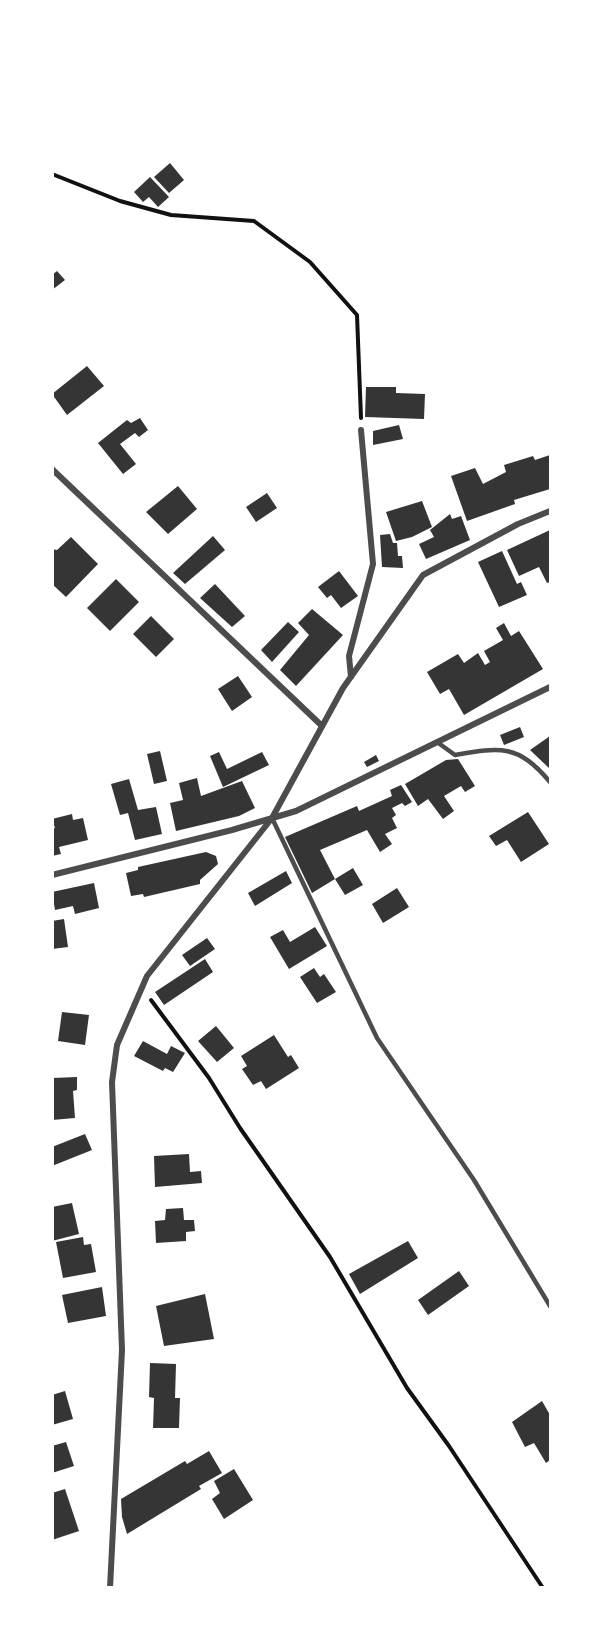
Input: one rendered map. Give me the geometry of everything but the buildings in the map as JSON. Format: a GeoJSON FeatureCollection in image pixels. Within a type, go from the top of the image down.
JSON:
{"type":"FeatureCollection","features":[{"type":"Feature","properties":{"kind":"street"},"geometry":{"type":"LineString","coordinates":[[351,677],[349,656],[374,564],[361,430]]}},
{"type":"Feature","properties":{"kind":"street"},"geometry":{"type":"LineString","coordinates":[[52,469],[321,725]]}},
{"type":"Feature","properties":{"kind":"street"},"geometry":{"type":"LineString","coordinates":[[110,1587],[122,1350],[112,1082],[117,1045],[141,988],[272,818],[321,725],[351,677],[423,575],[518,524],[550,511]]}},
{"type":"Feature","properties":{"kind":"street"},"geometry":{"type":"LineString","coordinates":[[52,875],[296,811],[550,687]]}},
{"type":"Feature","properties":{"kind":"lane"},"geometry":{"type":"LineString","coordinates":[[437,742],[455,755],[495,748],[517,752],[536,765],[550,782]]}},
{"type":"Feature","properties":{"kind":"lane"},"geometry":{"type":"LineString","coordinates":[[272,818],[377,1038],[474,1180],[550,1306]]}},
{"type":"Feature","properties":{"kind":"path"},"geometry":{"type":"LineString","coordinates":[[52,174],[120,201],[171,215],[254,221],[310,262],[357,315],[361,430]]}},
{"type":"Feature","properties":{"kind":"path"},"geometry":{"type":"LineString","coordinates":[[141,988],[209,1078],[240,1128],[330,1257],[407,1388],[449,1446],[543,1587]]}}]}
